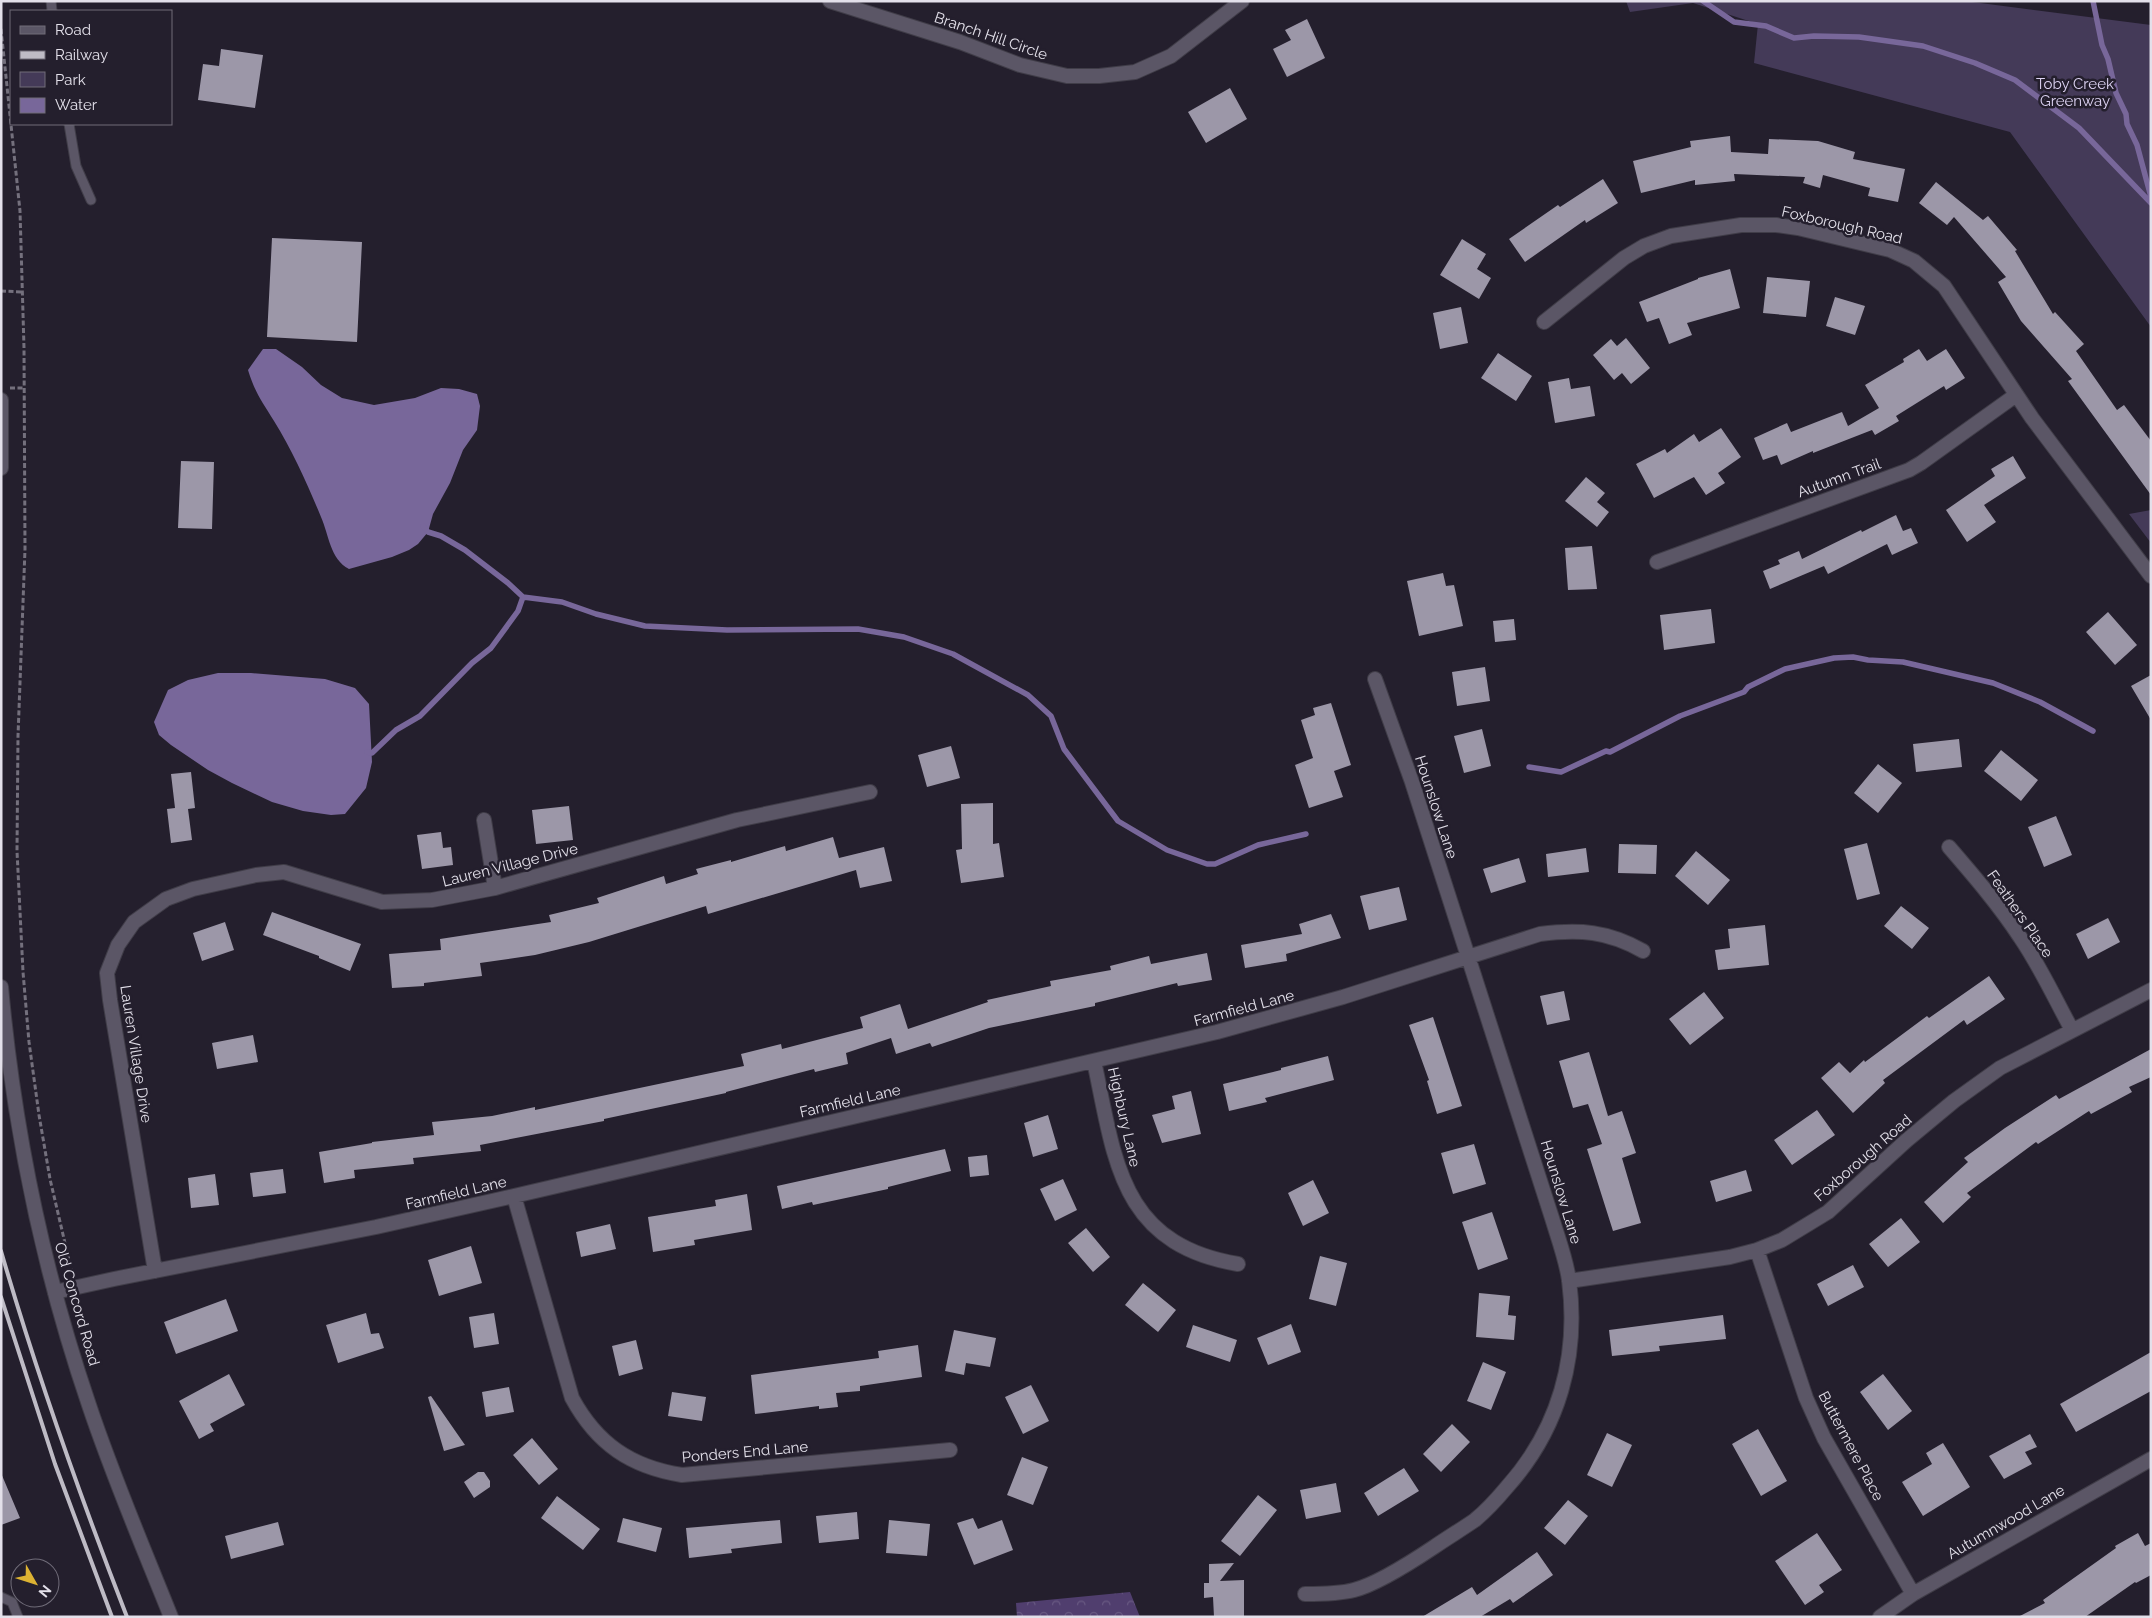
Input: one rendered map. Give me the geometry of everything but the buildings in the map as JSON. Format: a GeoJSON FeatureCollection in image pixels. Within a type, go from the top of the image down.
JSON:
{"type":"FeatureCollection","features":[{"type":"Feature","properties":{"kind":"street","name":"Branch Hill Circle"},"geometry":{"type":"LineString","coordinates":[[830,1],[960,42],[1036,70],[1067,76],[1099,76],[1135,72],[1171,56],[1242,1]]}},
{"type":"Feature","properties":{"kind":"street","name":"Foxborough Road"},"geometry":{"type":"LineString","coordinates":[[1544,322],[1624,258],[1644,246],[1671,236],[1741,225],[1776,225],[1798,228],[1890,250],[1914,261],[1935,276],[1952,296],[2016,396],[2151,576]]}},
{"type":"Feature","properties":{"kind":"street","name":"Autumn Trail"},"geometry":{"type":"LineString","coordinates":[[1657,562],[1908,470],[1922,463],[2016,396]]}},
{"type":"Feature","properties":{"kind":"street"},"geometry":{"type":"LineString","coordinates":[[1,400],[1,468]]}},
{"type":"Feature","properties":{"kind":"street","name":"Hounslow Lane"},"geometry":{"type":"LineString","coordinates":[[1305,1594],[1353,1591],[1368,1586],[1429,1550],[1475,1519],[1491,1505],[1517,1477],[1536,1450],[1551,1422],[1562,1391],[1572,1320],[1566,1263],[1412,782],[1375,679]]}},
{"type":"Feature","properties":{"kind":"street","name":"Lauren Village Drive"},"geometry":{"type":"LineString","coordinates":[[155,1271],[107,973],[118,945],[134,922],[166,899],[193,889],[256,875],[284,872],[382,902],[432,900],[495,888],[737,820],[870,792]]}},
{"type":"Feature","properties":{"kind":"street"},"geometry":{"type":"LineString","coordinates":[[484,820],[495,888]]}},
{"type":"Feature","properties":{"kind":"street","name":"Feathers Place"},"geometry":{"type":"LineString","coordinates":[[1948,847],[1986,890],[2020,936],[2035,960],[2072,1030]]}},
{"type":"Feature","properties":{"kind":"street","name":"Farmfield Lane"},"geometry":{"type":"LineString","coordinates":[[55,1292],[376,1227],[1094,1061],[1290,1013],[1514,941],[1557,932],[1603,933],[1627,942],[1643,951]]}},
{"type":"Feature","properties":{"kind":"street","name":"Old Concord Road"},"geometry":{"type":"LineString","coordinates":[[1,987],[12,1090],[39,1231],[55,1292],[89,1405],[171,1617]]}},
{"type":"Feature","properties":{"kind":"street","name":"Foxborough Road"},"geometry":{"type":"LineString","coordinates":[[1569,1281],[1730,1257],[1757,1250],[1782,1240],[1828,1212],[1907,1140],[1954,1101],[2000,1068],[2151,990]]}},
{"type":"Feature","properties":{"kind":"street","name":"Highbury Lane"},"geometry":{"type":"LineString","coordinates":[[1094,1061],[1116,1162],[1127,1189],[1143,1214],[1180,1245],[1219,1261],[1238,1264]]}},
{"type":"Feature","properties":{"kind":"street","name":"Ponders End Lane"},"geometry":{"type":"LineString","coordinates":[[514,1196],[572,1398],[587,1422],[606,1442],[634,1462],[658,1471],[682,1475],[950,1450]]}},
{"type":"Feature","properties":{"kind":"street","name":"Buttermere Place"},"geometry":{"type":"LineString","coordinates":[[1757,1250],[1806,1398],[1824,1438],[1913,1594]]}},
{"type":"Feature","properties":{"kind":"street","name":"Autumnwood Lane"},"geometry":{"type":"LineString","coordinates":[[1880,1617],[1913,1594],[2151,1459]]}},
{"type":"Feature","properties":{"kind":"lane"},"geometry":{"type":"LineString","coordinates":[[69,125],[76,166],[91,200]]}},
{"type":"Feature","properties":{"kind":"lane"},"geometry":{"type":"LineString","coordinates":[[1,1597],[12,1602],[18,1617]]}},
{"type":"Feature","properties":{"kind":"path"},"geometry":{"type":"LineString","coordinates":[[1,29],[10,115]]}},
{"type":"Feature","properties":{"kind":"path"},"geometry":{"type":"LineString","coordinates":[[11,125],[20,211],[26,540],[18,726],[17,851],[29,1042],[50,1179],[67,1257],[76,1288]]}},
{"type":"Feature","properties":{"kind":"path"},"geometry":{"type":"LineString","coordinates":[[1,291],[22,292]]}},
{"type":"Feature","properties":{"kind":"green space","name":"Toby Creek Greenway"},"geometry":{"type":"Polygon","coordinates":[[[1626,1],[1965,1],[2151,25],[2151,327],[2010,132],[1754,63],[1758,24],[1693,3],[1630,12],[1626,1]]]}},
{"type":"Feature","properties":{"kind":"green space"},"geometry":{"type":"Polygon","coordinates":[[[2151,510],[2151,543],[2129,514],[2151,510]]]}},
{"type":"Feature","properties":{"kind":"green space"},"geometry":{"type":"Polygon","coordinates":[[[1130,1592],[1140,1617],[1017,1617],[1016,1603],[1130,1592]]]}},
{"type":"Feature","properties":{"kind":"water"},"geometry":{"type":"Polygon","coordinates":[[[263,349],[276,349],[302,367],[321,385],[342,398],[374,405],[415,398],[441,388],[459,389],[477,394],[480,406],[477,430],[463,450],[450,483],[433,514],[428,532],[418,544],[392,557],[349,569],[338,559],[299,468],[281,432],[253,385],[248,370],[263,349]]]}},
{"type":"Feature","properties":{"kind":"water"},"geometry":{"type":"Polygon","coordinates":[[[218,673],[251,673],[325,679],[355,688],[369,704],[372,762],[366,788],[345,814],[331,815],[303,811],[272,802],[208,770],[159,735],[154,722],[168,690],[188,680],[218,673]]]}},
{"type":"Feature","properties":{"kind":"waterway"},"geometry":{"type":"LineString","coordinates":[[1703,1],[1734,22],[1766,26],[1794,38],[1814,36],[1859,37],[1923,46],[1975,63],[2015,80],[2079,128],[2151,203]]}},
{"type":"Feature","properties":{"kind":"waterway"},"geometry":{"type":"LineString","coordinates":[[2093,1],[2102,45],[2108,59],[2116,93],[2137,145],[2151,197]]}},
{"type":"Feature","properties":{"kind":"waterway"},"geometry":{"type":"LineString","coordinates":[[423,526],[428,532],[441,536],[465,550],[523,597],[562,602],[596,614],[645,626],[727,630],[858,629],[904,637],[953,654],[1028,695],[1051,716],[1064,749],[1118,821],[1167,850],[1207,864],[1215,864],[1258,845],[1306,834]]}},
{"type":"Feature","properties":{"kind":"waterway"},"geometry":{"type":"LineString","coordinates":[[367,752],[372,753],[396,730],[420,716],[472,663],[491,648],[518,611],[523,597]]}},
{"type":"Feature","properties":{"kind":"waterway"},"geometry":{"type":"LineString","coordinates":[[1529,767],[1561,772],[1606,751],[1610,752],[1680,716],[1744,692],[1748,687],[1785,669],[1834,658],[1853,657],[1903,662],[1993,683],[2040,702],[2093,731]]}},
{"type":"Feature","properties":{"kind":"railway"},"geometry":{"type":"LineString","coordinates":[[1,1251],[60,1435],[127,1617]]}},
{"type":"Feature","properties":{"kind":"railway"},"geometry":{"type":"LineString","coordinates":[[1,1297],[55,1464],[112,1617]]}}]}
